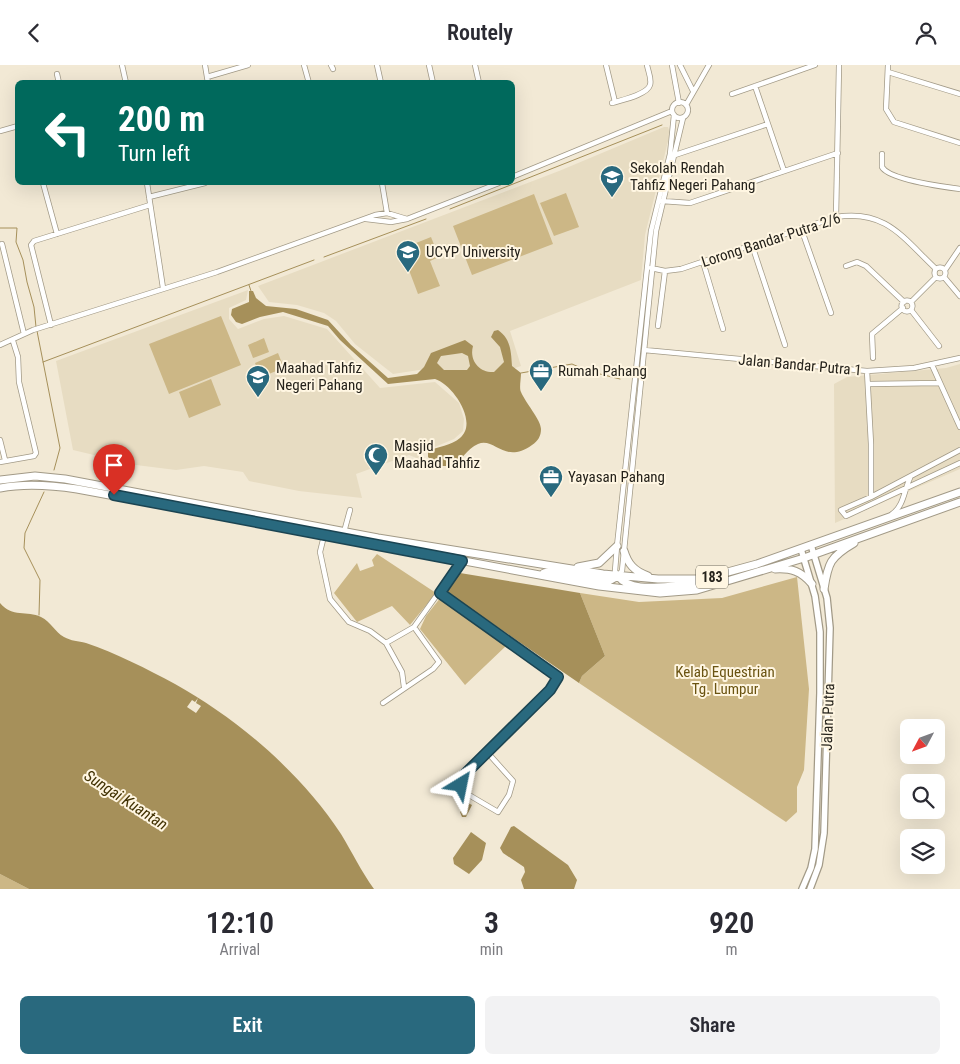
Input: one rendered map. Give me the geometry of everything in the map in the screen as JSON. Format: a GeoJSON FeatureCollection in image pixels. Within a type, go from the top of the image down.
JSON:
{"type":"FeatureCollection","features":[{"type":"Feature","properties":{"kind":"highway","name":"183"},"geometry":{"type":"LineString","coordinates":[[0,481],[34,476],[324,536],[599,586],[660,593],[697,590],[804,558],[960,502]]}},
{"type":"Feature","properties":{"kind":"highway","name":"183"},"geometry":{"type":"LineString","coordinates":[[0,488],[36,485],[55,481],[344,532],[562,567],[658,579],[702,579],[757,564],[960,492]]}},
{"type":"Feature","properties":{"kind":"highway"},"geometry":{"type":"LineString","coordinates":[[824,589],[828,567],[835,555],[872,534]]}},
{"type":"Feature","properties":{"kind":"highway"},"geometry":{"type":"LineString","coordinates":[[562,567],[590,566],[599,563],[621,548],[627,561],[635,570],[658,579]]}},
{"type":"Feature","properties":{"kind":"highway"},"geometry":{"type":"LineString","coordinates":[[762,570],[787,569],[796,571],[804,575],[812,584]]}},
{"type":"Feature","properties":{"kind":"highway"},"geometry":{"type":"LineString","coordinates":[[539,575],[548,572],[609,581],[618,575],[628,584],[660,587],[697,585],[706,587]]}},
{"type":"Feature","properties":{"kind":"main road","name":"Jalan Putra"},"geometry":{"type":"LineString","coordinates":[[810,889],[819,865],[824,833],[830,628],[824,589],[811,545]]}},
{"type":"Feature","properties":{"kind":"main road","name":"Jalan Putra"},"geometry":{"type":"LineString","coordinates":[[801,549],[812,584],[820,632],[816,831],[811,868],[802,889]]}},
{"type":"Feature","properties":{"kind":"street"},"geometry":{"type":"LineString","coordinates":[[122,65],[125,80]]}},
{"type":"Feature","properties":{"kind":"street"},"geometry":{"type":"LineString","coordinates":[[205,65],[208,80],[248,65]]}},
{"type":"Feature","properties":{"kind":"street"},"geometry":{"type":"LineString","coordinates":[[304,65],[307,80]]}},
{"type":"Feature","properties":{"kind":"street"},"geometry":{"type":"LineString","coordinates":[[377,65],[380,80]]}},
{"type":"Feature","properties":{"kind":"street"},"geometry":{"type":"LineString","coordinates":[[429,65],[432,80]]}},
{"type":"Feature","properties":{"kind":"street"},"geometry":{"type":"LineString","coordinates":[[475,65],[478,80]]}},
{"type":"Feature","properties":{"kind":"street"},"geometry":{"type":"LineString","coordinates":[[606,65],[614,103],[646,91],[650,86],[647,65]]}},
{"type":"Feature","properties":{"kind":"street"},"geometry":{"type":"LineString","coordinates":[[672,65],[679,103]]}},
{"type":"Feature","properties":{"kind":"street"},"geometry":{"type":"LineString","coordinates":[[680,65],[693,91]]}},
{"type":"Feature","properties":{"kind":"street"},"geometry":{"type":"LineString","coordinates":[[618,575],[615,571],[621,548],[650,268],[656,231],[683,118],[688,112],[686,105],[709,65]]}},
{"type":"Feature","properties":{"kind":"street"},"geometry":{"type":"LineString","coordinates":[[732,94],[815,65]]}},
{"type":"Feature","properties":{"kind":"street"},"geometry":{"type":"LineString","coordinates":[[836,217],[839,65]]}},
{"type":"Feature","properties":{"kind":"street"},"geometry":{"type":"LineString","coordinates":[[888,65],[885,96],[886,109],[894,123],[960,143]]}},
{"type":"Feature","properties":{"kind":"street"},"geometry":{"type":"LineString","coordinates":[[888,72],[960,94]]}},
{"type":"Feature","properties":{"kind":"street"},"geometry":{"type":"LineString","coordinates":[[57,73],[58,80]]}},
{"type":"Feature","properties":{"kind":"street"},"geometry":{"type":"LineString","coordinates":[[755,86],[784,171]]}},
{"type":"Feature","properties":{"kind":"street"},"geometry":{"type":"LineString","coordinates":[[650,268],[651,231],[670,154],[673,107],[679,103],[686,105]]}},
{"type":"Feature","properties":{"kind":"street"},"geometry":{"type":"LineString","coordinates":[[515,176],[673,113],[683,118]]}},
{"type":"Feature","properties":{"kind":"street"},"geometry":{"type":"LineString","coordinates":[[675,155],[768,124]]}},
{"type":"Feature","properties":{"kind":"street"},"geometry":{"type":"LineString","coordinates":[[0,131],[15,127]]}},
{"type":"Feature","properties":{"kind":"street"},"geometry":{"type":"LineString","coordinates":[[658,200],[690,203],[838,153]]}},
{"type":"Feature","properties":{"kind":"street"},"geometry":{"type":"LineString","coordinates":[[882,154],[882,167],[888,173],[932,185],[960,189]]}},
{"type":"Feature","properties":{"kind":"street"},"geometry":{"type":"LineString","coordinates":[[44,185],[58,234]]}},
{"type":"Feature","properties":{"kind":"street"},"geometry":{"type":"LineString","coordinates":[[147,185],[163,288]]}},
{"type":"Feature","properties":{"kind":"street"},"geometry":{"type":"LineString","coordinates":[[149,197],[197,185]]}},
{"type":"Feature","properties":{"kind":"street"},"geometry":{"type":"LineString","coordinates":[[382,185],[387,213]]}},
{"type":"Feature","properties":{"kind":"street"},"geometry":{"type":"LineString","coordinates":[[364,219],[391,222],[406,219],[494,185]]}},
{"type":"Feature","properties":{"kind":"street"},"geometry":{"type":"LineString","coordinates":[[51,325],[31,245],[34,241],[150,205]]}},
{"type":"Feature","properties":{"kind":"street"},"geometry":{"type":"LineString","coordinates":[[0,345],[41,328],[217,272],[364,219],[387,213],[406,219]]}},
{"type":"Feature","properties":{"kind":"street","name":"Lorong Bandar Putra 2/6"},"geometry":{"type":"LineString","coordinates":[[650,268],[664,271],[681,269],[836,217],[864,215],[893,228],[936,269]]}},
{"type":"Feature","properties":{"kind":"street"},"geometry":{"type":"LineString","coordinates":[[801,228],[831,313]]}},
{"type":"Feature","properties":{"kind":"street"},"geometry":{"type":"LineString","coordinates":[[2,244],[24,334]]}},
{"type":"Feature","properties":{"kind":"street"},"geometry":{"type":"LineString","coordinates":[[752,245],[786,345]]}},
{"type":"Feature","properties":{"kind":"street"},"geometry":{"type":"LineString","coordinates":[[960,248],[944,270],[944,277],[960,296]]}},
{"type":"Feature","properties":{"kind":"street"},"geometry":{"type":"LineString","coordinates":[[702,262],[723,329]]}},
{"type":"Feature","properties":{"kind":"street"},"geometry":{"type":"LineString","coordinates":[[846,265],[858,263],[866,266],[904,302],[911,302],[936,277],[936,269],[944,270]]}},
{"type":"Feature","properties":{"kind":"street"},"geometry":{"type":"LineString","coordinates":[[658,326],[664,271]]}},
{"type":"Feature","properties":{"kind":"street"},"geometry":{"type":"LineString","coordinates":[[936,277],[940,279],[944,277]]}},
{"type":"Feature","properties":{"kind":"street"},"geometry":{"type":"LineString","coordinates":[[873,358],[872,334],[903,309],[904,302]]}},
{"type":"Feature","properties":{"kind":"street"},"geometry":{"type":"LineString","coordinates":[[911,302],[913,305],[911,310]]}},
{"type":"Feature","properties":{"kind":"street"},"geometry":{"type":"LineString","coordinates":[[903,309],[911,310],[939,346]]}},
{"type":"Feature","properties":{"kind":"street"},"geometry":{"type":"LineString","coordinates":[[0,439],[3,461],[36,455],[20,382],[18,357],[13,341]]}},
{"type":"Feature","properties":{"kind":"street","name":"Jalan Bandar Putra 1"},"geometry":{"type":"LineString","coordinates":[[642,350],[868,371],[932,365],[960,358]]}},
{"type":"Feature","properties":{"kind":"street"},"geometry":{"type":"LineString","coordinates":[[932,365],[960,427]]}},
{"type":"Feature","properties":{"kind":"street"},"geometry":{"type":"LineString","coordinates":[[868,371],[870,385],[871,497]]}},
{"type":"Feature","properties":{"kind":"street"},"geometry":{"type":"LineString","coordinates":[[870,385],[939,383]]}},
{"type":"Feature","properties":{"kind":"street"},"geometry":{"type":"LineString","coordinates":[[960,450],[911,477],[841,510],[846,516],[960,463]]}},
{"type":"Feature","properties":{"kind":"street"},"geometry":{"type":"LineString","coordinates":[[884,519],[900,507],[903,491],[911,477]]}},
{"type":"Feature","properties":{"kind":"street"},"geometry":{"type":"LineString","coordinates":[[344,532],[350,511]]}},
{"type":"Feature","properties":{"kind":"street"},"geometry":{"type":"LineString","coordinates":[[324,536],[320,548],[320,558],[332,604],[348,622],[370,631],[386,643],[402,672],[404,687]]}},
{"type":"Feature","properties":{"kind":"street"},"geometry":{"type":"LineString","coordinates":[[386,643],[414,627],[462,561]]}},
{"type":"Feature","properties":{"kind":"street"},"geometry":{"type":"LineString","coordinates":[[440,593],[558,677],[554,685],[487,752],[464,775],[461,785],[469,795],[498,812],[509,795],[513,781],[487,752]]}},
{"type":"Feature","properties":{"kind":"street"},"geometry":{"type":"LineString","coordinates":[[383,703],[433,669],[440,662],[414,627]]}},
{"type":"Feature","properties":{"kind":"shaded area","name":"UCYP University"},"geometry":{"type":"Polygon","coordinates":[[[668,127],[670,133],[645,235],[641,280],[510,331],[521,366],[484,379],[432,368],[393,374],[355,344],[336,321],[324,313],[297,305],[269,302],[258,286],[559,171],[668,127]]]}},
{"type":"Feature","properties":{"kind":"shaded area","name":"Maahad Tahfiz Negeri Pahang"},"geometry":{"type":"Polygon","coordinates":[[[248,290],[246,300],[229,308],[229,319],[238,329],[264,319],[284,316],[327,329],[380,388],[435,382],[459,403],[464,419],[463,431],[454,439],[425,451],[419,459],[409,455],[356,474],[362,498],[299,491],[249,481],[243,472],[204,466],[176,470],[136,465],[73,450],[56,361],[248,290]]]}},
{"type":"Feature","properties":{"kind":"shaded area"},"geometry":{"type":"Polygon","coordinates":[[[960,364],[960,469],[835,523],[834,384],[847,377],[946,368],[960,364]]]}},
{"type":"Feature","properties":{"kind":"green space"},"geometry":{"type":"Polygon","coordinates":[[[566,193],[579,227],[554,236],[540,203],[566,193]]]}},
{"type":"Feature","properties":{"kind":"green space"},"geometry":{"type":"Polygon","coordinates":[[[534,194],[553,244],[472,275],[453,226],[534,194]]]}},
{"type":"Feature","properties":{"kind":"green space"},"geometry":{"type":"Polygon","coordinates":[[[431,237],[439,257],[430,261],[440,286],[418,294],[401,249],[431,237]]]}},
{"type":"Feature","properties":{"kind":"green space"},"geometry":{"type":"Polygon","coordinates":[[[221,316],[241,365],[169,394],[149,344],[221,316]]]}},
{"type":"Feature","properties":{"kind":"green space"},"geometry":{"type":"Polygon","coordinates":[[[264,338],[269,352],[253,358],[248,345],[264,338]]]}},
{"type":"Feature","properties":{"kind":"green space"},"geometry":{"type":"Polygon","coordinates":[[[278,353],[284,368],[261,377],[255,363],[278,353]]]}},
{"type":"Feature","properties":{"kind":"green space"},"geometry":{"type":"Polygon","coordinates":[[[211,379],[221,405],[189,418],[179,392],[211,379]]]}},
{"type":"Feature","properties":{"kind":"green space"},"geometry":{"type":"Polygon","coordinates":[[[377,554],[436,593],[410,625],[392,606],[357,622],[334,593],[357,563],[360,571],[374,566],[372,560],[377,554]]]}},
{"type":"Feature","properties":{"kind":"green space","name":"Kelab Equestrian Tg. Lumpur"},"geometry":{"type":"Polygon","coordinates":[[[797,577],[809,689],[804,770],[797,787],[797,812],[786,822],[579,683],[582,676],[605,656],[580,593],[639,602],[722,598],[797,577]]]}},
{"type":"Feature","properties":{"kind":"green space"},"geometry":{"type":"Polygon","coordinates":[[[441,597],[507,645],[465,685],[420,629],[426,616],[441,597]]]}},
{"type":"Feature","properties":{"kind":"green space"},"geometry":{"type":"Polygon","coordinates":[[[0,874],[29,889],[0,889],[0,874]]]}},
{"type":"Feature","properties":{"kind":"water"},"geometry":{"type":"Polygon","coordinates":[[[249,291],[253,291],[256,298],[266,306],[296,309],[328,320],[351,345],[388,378],[417,374],[424,367],[431,353],[465,340],[473,346],[472,356],[476,365],[489,372],[494,372],[504,362],[500,347],[491,337],[494,331],[498,330],[506,337],[508,342],[512,366],[521,373],[520,390],[540,425],[540,436],[532,445],[514,452],[507,452],[490,444],[478,444],[452,466],[437,466],[428,457],[428,451],[460,438],[465,431],[467,423],[461,404],[449,388],[435,379],[388,384],[340,340],[328,326],[283,312],[260,317],[242,324],[236,322],[231,315],[232,309],[249,302],[249,291]],[[462,353],[441,356],[437,363],[444,370],[467,370],[470,366],[468,356],[462,353]]]}},
{"type":"Feature","properties":{"kind":"water"},"geometry":{"type":"Polygon","coordinates":[[[460,573],[580,593],[605,656],[582,676],[579,683],[448,593],[446,588],[460,573]]]}},
{"type":"Feature","properties":{"kind":"water","name":"Sungai Kuantan"},"geometry":{"type":"Polygon","coordinates":[[[0,603],[10,611],[41,617],[67,638],[109,652],[164,678],[199,698],[245,731],[288,769],[325,811],[374,889],[29,889],[0,874],[0,603]]]}},
{"type":"Feature","properties":{"kind":"water"},"geometry":{"type":"Polygon","coordinates":[[[468,803],[472,805],[466,817],[462,817],[460,812],[468,803]]]}},
{"type":"Feature","properties":{"kind":"water"},"geometry":{"type":"Polygon","coordinates":[[[514,826],[568,865],[577,880],[574,889],[524,889],[521,880],[525,872],[524,867],[503,853],[500,848],[511,827],[514,826]]]}},
{"type":"Feature","properties":{"kind":"water"},"geometry":{"type":"Polygon","coordinates":[[[471,832],[486,843],[482,860],[469,874],[454,864],[453,858],[471,832]]]}},
{"type":"Feature","properties":{"kind":"pier"},"geometry":{"type":"Polygon","coordinates":[[[198,698],[196,703],[201,706],[196,713],[187,707],[192,700],[195,702],[198,698]]]}},
{"type":"Feature","properties":{"kind":"waterway"},"geometry":{"type":"LineString","coordinates":[[515,183],[662,125]]}},
{"type":"Feature","properties":{"kind":"waterway"},"geometry":{"type":"LineString","coordinates":[[450,209],[511,185]]}},
{"type":"Feature","properties":{"kind":"waterway"},"geometry":{"type":"LineString","coordinates":[[324,257],[426,219]]}},
{"type":"Feature","properties":{"kind":"waterway"},"geometry":{"type":"LineString","coordinates":[[0,228],[17,228],[16,242],[23,260],[34,307],[36,327]]}},
{"type":"Feature","properties":{"kind":"waterway"},"geometry":{"type":"LineString","coordinates":[[43,362],[314,260]]}},
{"type":"Feature","properties":{"kind":"waterway"},"geometry":{"type":"LineString","coordinates":[[249,285],[251,291]]}},
{"type":"Feature","properties":{"kind":"waterway"},"geometry":{"type":"LineString","coordinates":[[37,331],[60,448],[54,470]]}},
{"type":"Feature","properties":{"kind":"waterway"},"geometry":{"type":"LineString","coordinates":[[521,373],[572,364],[588,371],[620,379]]}},
{"type":"Feature","properties":{"kind":"waterway"},"geometry":{"type":"LineString","coordinates":[[39,615],[40,580],[24,548],[25,533],[44,492]]}},
{"type":"Feature","properties":{"kind":"place","name":"Sekolah Rendah Tahfiz Negeri Pahang"},"geometry":{"type":"Point","coordinates":[612,198]}},
{"type":"Feature","properties":{"kind":"place","name":"UCYP University"},"geometry":{"type":"Point","coordinates":[408,273]}},
{"type":"Feature","properties":{"kind":"place","name":"Rumah Pahang"},"geometry":{"type":"Point","coordinates":[541,392]}},
{"type":"Feature","properties":{"kind":"place","name":"Maahad Tahfiz Negeri Pahang"},"geometry":{"type":"Point","coordinates":[258,398]}},
{"type":"Feature","properties":{"kind":"place","name":"Masjid Maahad Tahfiz"},"geometry":{"type":"Point","coordinates":[376,476]}},
{"type":"Feature","properties":{"kind":"place","name":"Yayasan Pahang"},"geometry":{"type":"Point","coordinates":[551,498]}},
{"type":"Feature","properties":{"kind":"route"},"geometry":{"type":"LineString","coordinates":[[114,495],[462,561],[440,593],[556,674],[558,681],[464,775],[461,785]]}}]}
